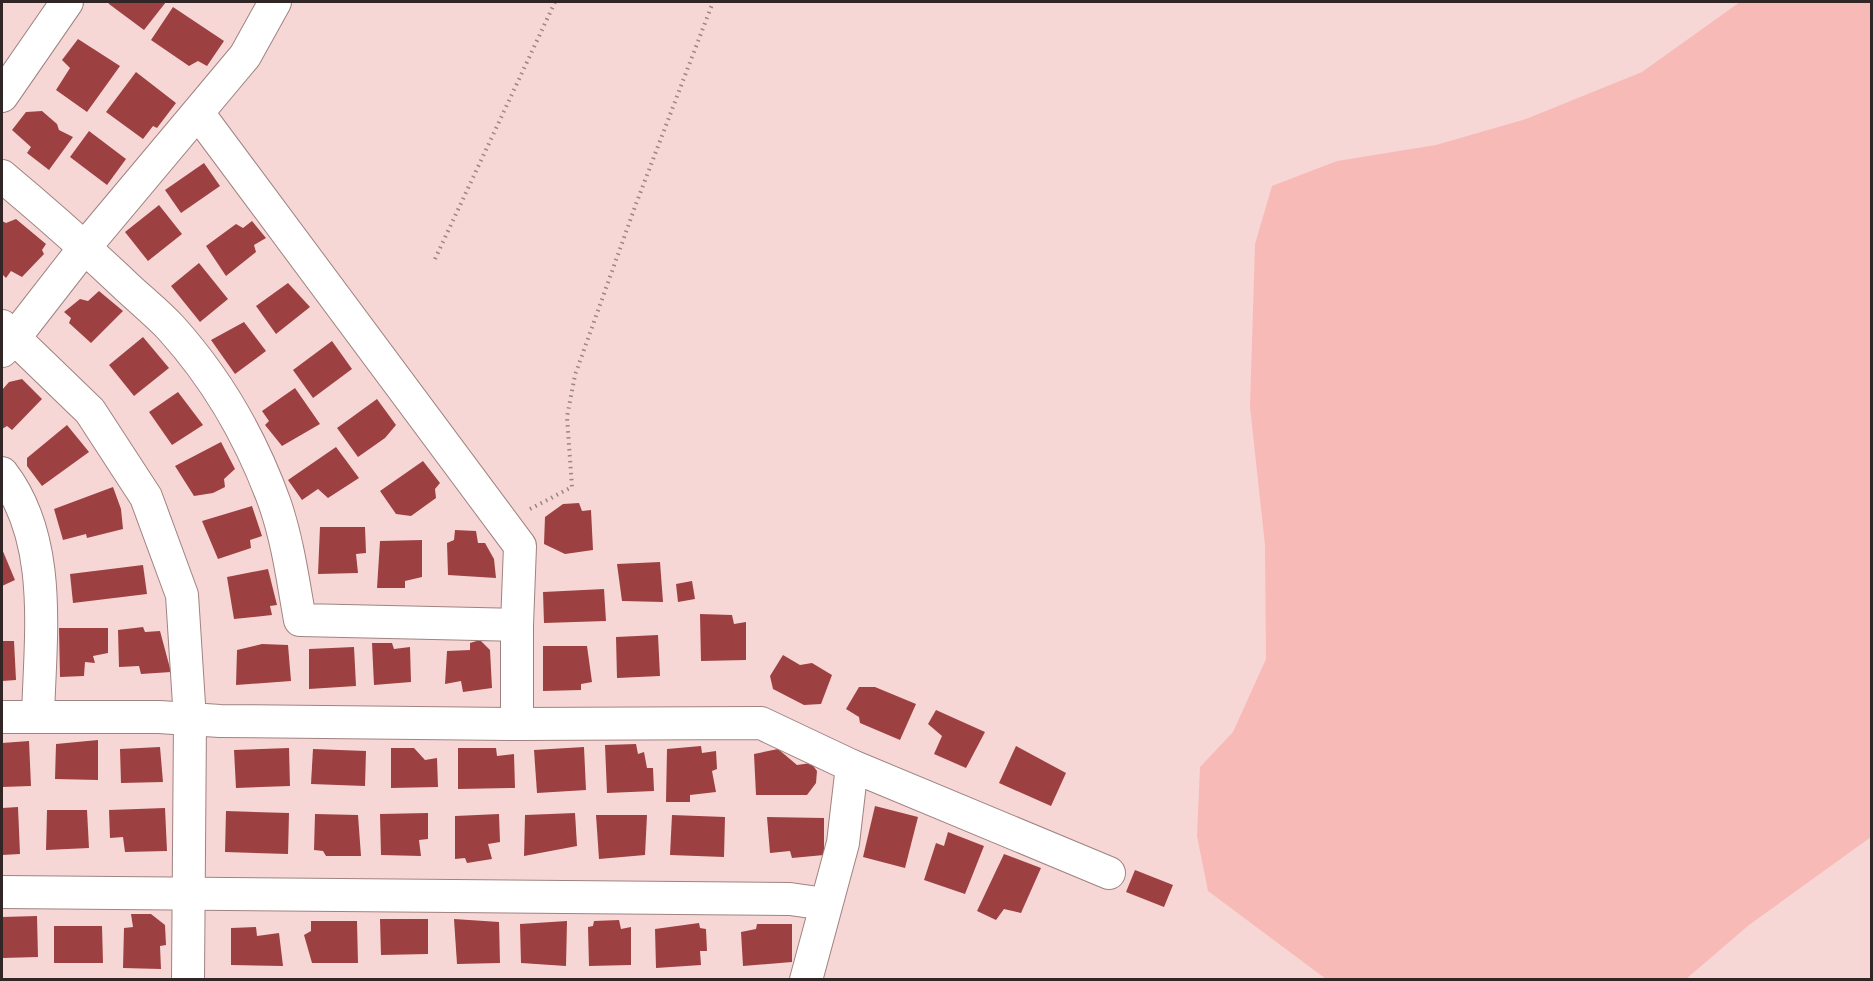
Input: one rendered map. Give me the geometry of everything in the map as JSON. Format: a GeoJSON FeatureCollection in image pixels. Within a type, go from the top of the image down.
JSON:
{"type":"FeatureCollection","features":[{"type":"Feature","properties":{"kind":"street"},"geometry":{"type":"LineString","coordinates":[[2,96],[67,2]]}},
{"type":"Feature","properties":{"kind":"street"},"geometry":{"type":"LineString","coordinates":[[188,980],[190,720],[182,595],[146,497],[90,411],[6,338],[245,56],[275,2]]}},
{"type":"Feature","properties":{"kind":"street"},"geometry":{"type":"LineString","coordinates":[[198,113],[520,546],[517,724]]}},
{"type":"Feature","properties":{"kind":"street"},"geometry":{"type":"LineString","coordinates":[[2,176],[85,247],[170,327],[213,382],[242,429],[275,504],[290,559],[300,620],[517,625]]}},
{"type":"Feature","properties":{"kind":"street"},"geometry":{"type":"LineString","coordinates":[[2,473],[24,512],[37,552],[40,610],[38,717]]}},
{"type":"Feature","properties":{"kind":"street"},"geometry":{"type":"LineString","coordinates":[[2,717],[159,717],[190,720],[517,724],[761,723],[852,766],[1109,873]]}},
{"type":"Feature","properties":{"kind":"street"},"geometry":{"type":"LineString","coordinates":[[806,980],[843,843],[852,766]]}},
{"type":"Feature","properties":{"kind":"street"},"geometry":{"type":"LineString","coordinates":[[2,892],[790,899],[825,904]]}},
{"type":"Feature","properties":{"kind":"path"},"geometry":{"type":"LineString","coordinates":[[435,259],[555,2]]}},
{"type":"Feature","properties":{"kind":"path"},"geometry":{"type":"LineString","coordinates":[[503,524],[572,487],[567,417],[575,375],[636,204],[713,2]]}},
{"type":"Feature","properties":{"kind":"shaded area"},"geometry":{"type":"Polygon","coordinates":[[[1740,2],[1871,2],[1871,837],[1749,925],[1686,979],[1326,979],[1208,891],[1197,836],[1200,767],[1233,732],[1266,659],[1265,545],[1250,407],[1255,244],[1272,186],[1337,161],[1436,145],[1526,119],[1642,72],[1740,2]]]}},
{"type":"Feature","properties":{"kind":"building"},"geometry":{"type":"Polygon","coordinates":[[[108,2],[166,2],[144,30],[108,2]]]}},
{"type":"Feature","properties":{"kind":"building"},"geometry":{"type":"Polygon","coordinates":[[[173,7],[224,41],[207,66],[198,61],[189,66],[151,40],[173,7]]]}},
{"type":"Feature","properties":{"kind":"building"},"geometry":{"type":"Polygon","coordinates":[[[78,39],[120,66],[87,112],[56,90],[70,68],[62,60],[78,39]]]}},
{"type":"Feature","properties":{"kind":"building"},"geometry":{"type":"Polygon","coordinates":[[[136,72],[176,103],[157,128],[153,126],[143,139],[106,112],[136,72]]]}},
{"type":"Feature","properties":{"kind":"building"},"geometry":{"type":"Polygon","coordinates":[[[42,111],[57,124],[59,130],[73,137],[49,170],[27,153],[31,147],[12,130],[26,112],[42,111]]]}},
{"type":"Feature","properties":{"kind":"building"},"geometry":{"type":"Polygon","coordinates":[[[89,131],[126,159],[107,185],[70,157],[89,131]]]}},
{"type":"Feature","properties":{"kind":"building"},"geometry":{"type":"Polygon","coordinates":[[[204,163],[220,186],[181,213],[165,190],[204,163]]]}},
{"type":"Feature","properties":{"kind":"building"},"geometry":{"type":"Polygon","coordinates":[[[159,205],[182,234],[148,261],[125,232],[159,205]]]}},
{"type":"Feature","properties":{"kind":"building"},"geometry":{"type":"Polygon","coordinates":[[[16,219],[46,244],[42,250],[44,254],[22,277],[11,271],[6,278],[2,274],[2,221],[6,223],[16,219]]]}},
{"type":"Feature","properties":{"kind":"building"},"geometry":{"type":"Polygon","coordinates":[[[252,221],[266,238],[254,245],[256,252],[226,276],[206,246],[236,224],[243,228],[252,221]]]}},
{"type":"Feature","properties":{"kind":"building"},"geometry":{"type":"Polygon","coordinates":[[[199,263],[228,299],[200,322],[171,286],[199,263]]]}},
{"type":"Feature","properties":{"kind":"building"},"geometry":{"type":"Polygon","coordinates":[[[288,283],[310,307],[276,334],[256,306],[288,283]]]}},
{"type":"Feature","properties":{"kind":"building"},"geometry":{"type":"Polygon","coordinates":[[[99,291],[123,311],[91,343],[69,323],[71,318],[64,312],[80,299],[88,301],[99,291]]]}},
{"type":"Feature","properties":{"kind":"building"},"geometry":{"type":"Polygon","coordinates":[[[244,322],[266,351],[235,374],[211,340],[244,322]]]}},
{"type":"Feature","properties":{"kind":"building"},"geometry":{"type":"Polygon","coordinates":[[[143,337],[169,368],[134,396],[109,365],[143,337]]]}},
{"type":"Feature","properties":{"kind":"building"},"geometry":{"type":"Polygon","coordinates":[[[332,341],[352,369],[313,398],[293,370],[332,341]]]}},
{"type":"Feature","properties":{"kind":"building"},"geometry":{"type":"Polygon","coordinates":[[[22,379],[42,399],[12,430],[7,426],[2,429],[2,390],[9,382],[22,379]]]}},
{"type":"Feature","properties":{"kind":"building"},"geometry":{"type":"Polygon","coordinates":[[[295,388],[320,424],[282,446],[265,425],[269,421],[262,411],[295,388]]]}},
{"type":"Feature","properties":{"kind":"building"},"geometry":{"type":"Polygon","coordinates":[[[178,392],[203,425],[172,445],[149,412],[178,392]]]}},
{"type":"Feature","properties":{"kind":"building"},"geometry":{"type":"Polygon","coordinates":[[[377,399],[396,425],[385,438],[358,457],[337,428],[377,399]]]}},
{"type":"Feature","properties":{"kind":"building"},"geometry":{"type":"Polygon","coordinates":[[[67,425],[89,452],[42,486],[27,466],[27,458],[67,425]]]}},
{"type":"Feature","properties":{"kind":"building"},"geometry":{"type":"Polygon","coordinates":[[[221,442],[235,469],[224,479],[225,487],[213,493],[194,496],[175,466],[221,442]]]}},
{"type":"Feature","properties":{"kind":"building"},"geometry":{"type":"Polygon","coordinates":[[[336,447],[359,478],[328,498],[318,489],[302,500],[288,480],[336,447]]]}},
{"type":"Feature","properties":{"kind":"building"},"geometry":{"type":"Polygon","coordinates":[[[423,461],[440,483],[435,489],[436,498],[411,516],[396,514],[380,491],[423,461]]]}},
{"type":"Feature","properties":{"kind":"building"},"geometry":{"type":"Polygon","coordinates":[[[113,487],[121,509],[123,529],[87,538],[86,534],[63,540],[54,509],[113,487]]]}},
{"type":"Feature","properties":{"kind":"building"},"geometry":{"type":"Polygon","coordinates":[[[579,503],[582,511],[591,510],[593,550],[565,554],[544,544],[545,517],[563,504],[579,503]]]}},
{"type":"Feature","properties":{"kind":"building"},"geometry":{"type":"Polygon","coordinates":[[[252,506],[262,536],[250,540],[251,548],[218,559],[202,521],[252,506]]]}},
{"type":"Feature","properties":{"kind":"building"},"geometry":{"type":"Polygon","coordinates":[[[320,527],[365,527],[366,553],[356,554],[358,573],[318,574],[320,527]]]}},
{"type":"Feature","properties":{"kind":"building"},"geometry":{"type":"Polygon","coordinates":[[[455,530],[476,531],[478,543],[485,543],[494,559],[496,578],[448,575],[447,543],[454,540],[455,530]]]}},
{"type":"Feature","properties":{"kind":"building"},"geometry":{"type":"Polygon","coordinates":[[[422,540],[422,577],[405,581],[405,588],[377,588],[380,541],[422,540]]]}},
{"type":"Feature","properties":{"kind":"building"},"geometry":{"type":"Polygon","coordinates":[[[2,549],[15,580],[2,586],[2,549]]]}},
{"type":"Feature","properties":{"kind":"building"},"geometry":{"type":"Polygon","coordinates":[[[660,562],[663,602],[622,601],[617,564],[660,562]]]}},
{"type":"Feature","properties":{"kind":"building"},"geometry":{"type":"Polygon","coordinates":[[[143,565],[147,594],[73,603],[70,574],[143,565]]]}},
{"type":"Feature","properties":{"kind":"building"},"geometry":{"type":"Polygon","coordinates":[[[268,569],[277,605],[270,606],[272,615],[234,619],[227,577],[268,569]]]}},
{"type":"Feature","properties":{"kind":"building"},"geometry":{"type":"Polygon","coordinates":[[[692,581],[695,599],[678,602],[676,584],[692,581]]]}},
{"type":"Feature","properties":{"kind":"building"},"geometry":{"type":"Polygon","coordinates":[[[604,589],[606,621],[544,623],[543,592],[604,589]]]}},
{"type":"Feature","properties":{"kind":"building"},"geometry":{"type":"Polygon","coordinates":[[[700,614],[732,615],[734,624],[746,622],[746,660],[701,661],[700,614]]]}},
{"type":"Feature","properties":{"kind":"building"},"geometry":{"type":"Polygon","coordinates":[[[143,627],[145,632],[160,631],[171,672],[141,674],[139,666],[119,667],[118,630],[143,627]]]}},
{"type":"Feature","properties":{"kind":"building"},"geometry":{"type":"Polygon","coordinates":[[[59,628],[108,628],[108,653],[93,656],[95,663],[85,662],[84,676],[60,677],[59,628]]]}},
{"type":"Feature","properties":{"kind":"building"},"geometry":{"type":"Polygon","coordinates":[[[658,635],[660,676],[617,678],[616,637],[658,635]]]}},
{"type":"Feature","properties":{"kind":"building"},"geometry":{"type":"Polygon","coordinates":[[[480,640],[490,650],[492,688],[463,692],[461,681],[445,684],[447,651],[470,650],[470,643],[480,640]]]}},
{"type":"Feature","properties":{"kind":"building"},"geometry":{"type":"Polygon","coordinates":[[[2,641],[14,641],[16,680],[2,681],[2,641]]]}},
{"type":"Feature","properties":{"kind":"building"},"geometry":{"type":"Polygon","coordinates":[[[372,643],[392,643],[394,649],[410,647],[411,682],[374,685],[372,643]]]}},
{"type":"Feature","properties":{"kind":"building"},"geometry":{"type":"Polygon","coordinates":[[[262,644],[288,645],[291,681],[236,685],[237,650],[262,644]]]}},
{"type":"Feature","properties":{"kind":"building"},"geometry":{"type":"Polygon","coordinates":[[[543,646],[587,646],[592,682],[581,684],[581,690],[543,691],[543,646]]]}},
{"type":"Feature","properties":{"kind":"building"},"geometry":{"type":"Polygon","coordinates":[[[354,647],[356,686],[309,689],[309,649],[354,647]]]}},
{"type":"Feature","properties":{"kind":"building"},"geometry":{"type":"Polygon","coordinates":[[[783,655],[800,665],[812,663],[832,675],[821,704],[804,705],[773,689],[770,676],[783,655]]]}},
{"type":"Feature","properties":{"kind":"building"},"geometry":{"type":"Polygon","coordinates":[[[859,687],[875,687],[916,704],[900,740],[860,723],[859,717],[846,709],[859,687]]]}},
{"type":"Feature","properties":{"kind":"building"},"geometry":{"type":"Polygon","coordinates":[[[936,710],[985,732],[966,768],[934,754],[942,736],[928,724],[936,710]]]}},
{"type":"Feature","properties":{"kind":"building"},"geometry":{"type":"Polygon","coordinates":[[[98,740],[98,780],[55,779],[56,744],[98,740]]]}},
{"type":"Feature","properties":{"kind":"building"},"geometry":{"type":"Polygon","coordinates":[[[29,741],[31,786],[2,787],[2,743],[29,741]]]}},
{"type":"Feature","properties":{"kind":"building"},"geometry":{"type":"Polygon","coordinates":[[[636,744],[638,754],[644,752],[647,768],[653,768],[654,791],[607,793],[605,745],[636,744]]]}},
{"type":"Feature","properties":{"kind":"building"},"geometry":{"type":"Polygon","coordinates":[[[701,746],[702,753],[716,751],[717,769],[712,771],[716,792],[690,795],[690,802],[666,802],[667,749],[701,746]]]}},
{"type":"Feature","properties":{"kind":"building"},"geometry":{"type":"Polygon","coordinates":[[[1016,746],[1066,773],[1051,806],[999,783],[1016,746]]]}},
{"type":"Feature","properties":{"kind":"building"},"geometry":{"type":"Polygon","coordinates":[[[160,747],[163,782],[121,783],[120,749],[160,747]]]}},
{"type":"Feature","properties":{"kind":"building"},"geometry":{"type":"Polygon","coordinates":[[[584,747],[586,790],[537,793],[534,750],[584,747]]]}},
{"type":"Feature","properties":{"kind":"building"},"geometry":{"type":"Polygon","coordinates":[[[289,748],[290,786],[236,788],[234,750],[289,748]]]}},
{"type":"Feature","properties":{"kind":"building"},"geometry":{"type":"Polygon","coordinates":[[[391,748],[414,748],[425,760],[437,758],[438,787],[391,788],[391,748]]]}},
{"type":"Feature","properties":{"kind":"building"},"geometry":{"type":"Polygon","coordinates":[[[458,748],[496,748],[497,756],[514,754],[515,788],[458,789],[458,748]]]}},
{"type":"Feature","properties":{"kind":"building"},"geometry":{"type":"Polygon","coordinates":[[[313,749],[366,751],[365,786],[311,784],[313,749]]]}},
{"type":"Feature","properties":{"kind":"building"},"geometry":{"type":"Polygon","coordinates":[[[778,749],[797,765],[811,763],[817,771],[816,783],[807,795],[756,795],[754,754],[778,749]]]}},
{"type":"Feature","properties":{"kind":"building"},"geometry":{"type":"Polygon","coordinates":[[[875,806],[918,817],[905,868],[863,857],[875,806]]]}},
{"type":"Feature","properties":{"kind":"building"},"geometry":{"type":"Polygon","coordinates":[[[18,807],[20,854],[2,855],[2,808],[18,807]]]}},
{"type":"Feature","properties":{"kind":"building"},"geometry":{"type":"Polygon","coordinates":[[[165,808],[167,851],[125,852],[123,837],[110,838],[109,810],[165,808]]]}},
{"type":"Feature","properties":{"kind":"building"},"geometry":{"type":"Polygon","coordinates":[[[47,810],[87,810],[89,848],[46,850],[47,810]]]}},
{"type":"Feature","properties":{"kind":"building"},"geometry":{"type":"Polygon","coordinates":[[[226,811],[289,813],[288,854],[225,852],[226,811]]]}},
{"type":"Feature","properties":{"kind":"building"},"geometry":{"type":"Polygon","coordinates":[[[428,813],[428,839],[419,840],[421,856],[381,855],[380,814],[428,813]]]}},
{"type":"Feature","properties":{"kind":"building"},"geometry":{"type":"Polygon","coordinates":[[[575,813],[577,846],[524,856],[525,815],[575,813]]]}},
{"type":"Feature","properties":{"kind":"building"},"geometry":{"type":"Polygon","coordinates":[[[315,814],[358,815],[361,856],[326,856],[323,851],[314,850],[315,814]]]}},
{"type":"Feature","properties":{"kind":"building"},"geometry":{"type":"Polygon","coordinates":[[[499,814],[500,842],[488,844],[492,859],[467,863],[465,858],[455,859],[455,816],[499,814]]]}},
{"type":"Feature","properties":{"kind":"building"},"geometry":{"type":"Polygon","coordinates":[[[596,815],[647,815],[645,855],[599,859],[596,815]]]}},
{"type":"Feature","properties":{"kind":"building"},"geometry":{"type":"Polygon","coordinates":[[[672,815],[725,817],[724,857],[670,855],[672,815]]]}},
{"type":"Feature","properties":{"kind":"building"},"geometry":{"type":"Polygon","coordinates":[[[767,817],[824,818],[824,855],[792,858],[790,851],[770,853],[767,817]]]}},
{"type":"Feature","properties":{"kind":"building"},"geometry":{"type":"Polygon","coordinates":[[[948,832],[984,846],[965,894],[924,880],[936,843],[944,846],[948,832]]]}},
{"type":"Feature","properties":{"kind":"building"},"geometry":{"type":"Polygon","coordinates":[[[1004,854],[1041,868],[1021,913],[1004,909],[996,920],[977,911],[1004,854]]]}},
{"type":"Feature","properties":{"kind":"building"},"geometry":{"type":"Polygon","coordinates":[[[1135,870],[1173,885],[1164,907],[1126,892],[1135,870]]]}},
{"type":"Feature","properties":{"kind":"building"},"geometry":{"type":"Polygon","coordinates":[[[131,914],[151,914],[165,925],[166,945],[160,946],[161,969],[123,968],[124,928],[133,927],[131,914]]]}},
{"type":"Feature","properties":{"kind":"building"},"geometry":{"type":"Polygon","coordinates":[[[37,916],[38,957],[2,958],[2,917],[37,916]]]}},
{"type":"Feature","properties":{"kind":"building"},"geometry":{"type":"Polygon","coordinates":[[[380,919],[428,919],[428,954],[381,955],[380,919]]]}},
{"type":"Feature","properties":{"kind":"building"},"geometry":{"type":"Polygon","coordinates":[[[454,919],[499,922],[500,963],[457,964],[454,919]]]}},
{"type":"Feature","properties":{"kind":"building"},"geometry":{"type":"Polygon","coordinates":[[[619,920],[621,929],[631,927],[631,965],[589,966],[588,927],[593,926],[594,921],[619,920]]]}},
{"type":"Feature","properties":{"kind":"building"},"geometry":{"type":"Polygon","coordinates":[[[311,921],[357,921],[358,963],[312,963],[304,935],[311,931],[311,921]]]}},
{"type":"Feature","properties":{"kind":"building"},"geometry":{"type":"Polygon","coordinates":[[[567,921],[566,966],[521,963],[520,924],[567,921]]]}},
{"type":"Feature","properties":{"kind":"building"},"geometry":{"type":"Polygon","coordinates":[[[699,923],[700,928],[706,929],[707,951],[700,951],[701,965],[656,968],[655,929],[699,923]]]}},
{"type":"Feature","properties":{"kind":"building"},"geometry":{"type":"Polygon","coordinates":[[[757,924],[792,924],[792,962],[743,966],[741,932],[756,929],[757,924]]]}},
{"type":"Feature","properties":{"kind":"building"},"geometry":{"type":"Polygon","coordinates":[[[54,926],[102,926],[103,963],[54,963],[54,926]]]}},
{"type":"Feature","properties":{"kind":"building"},"geometry":{"type":"Polygon","coordinates":[[[256,927],[257,936],[279,933],[283,966],[231,965],[231,928],[256,927]]]}}]}
